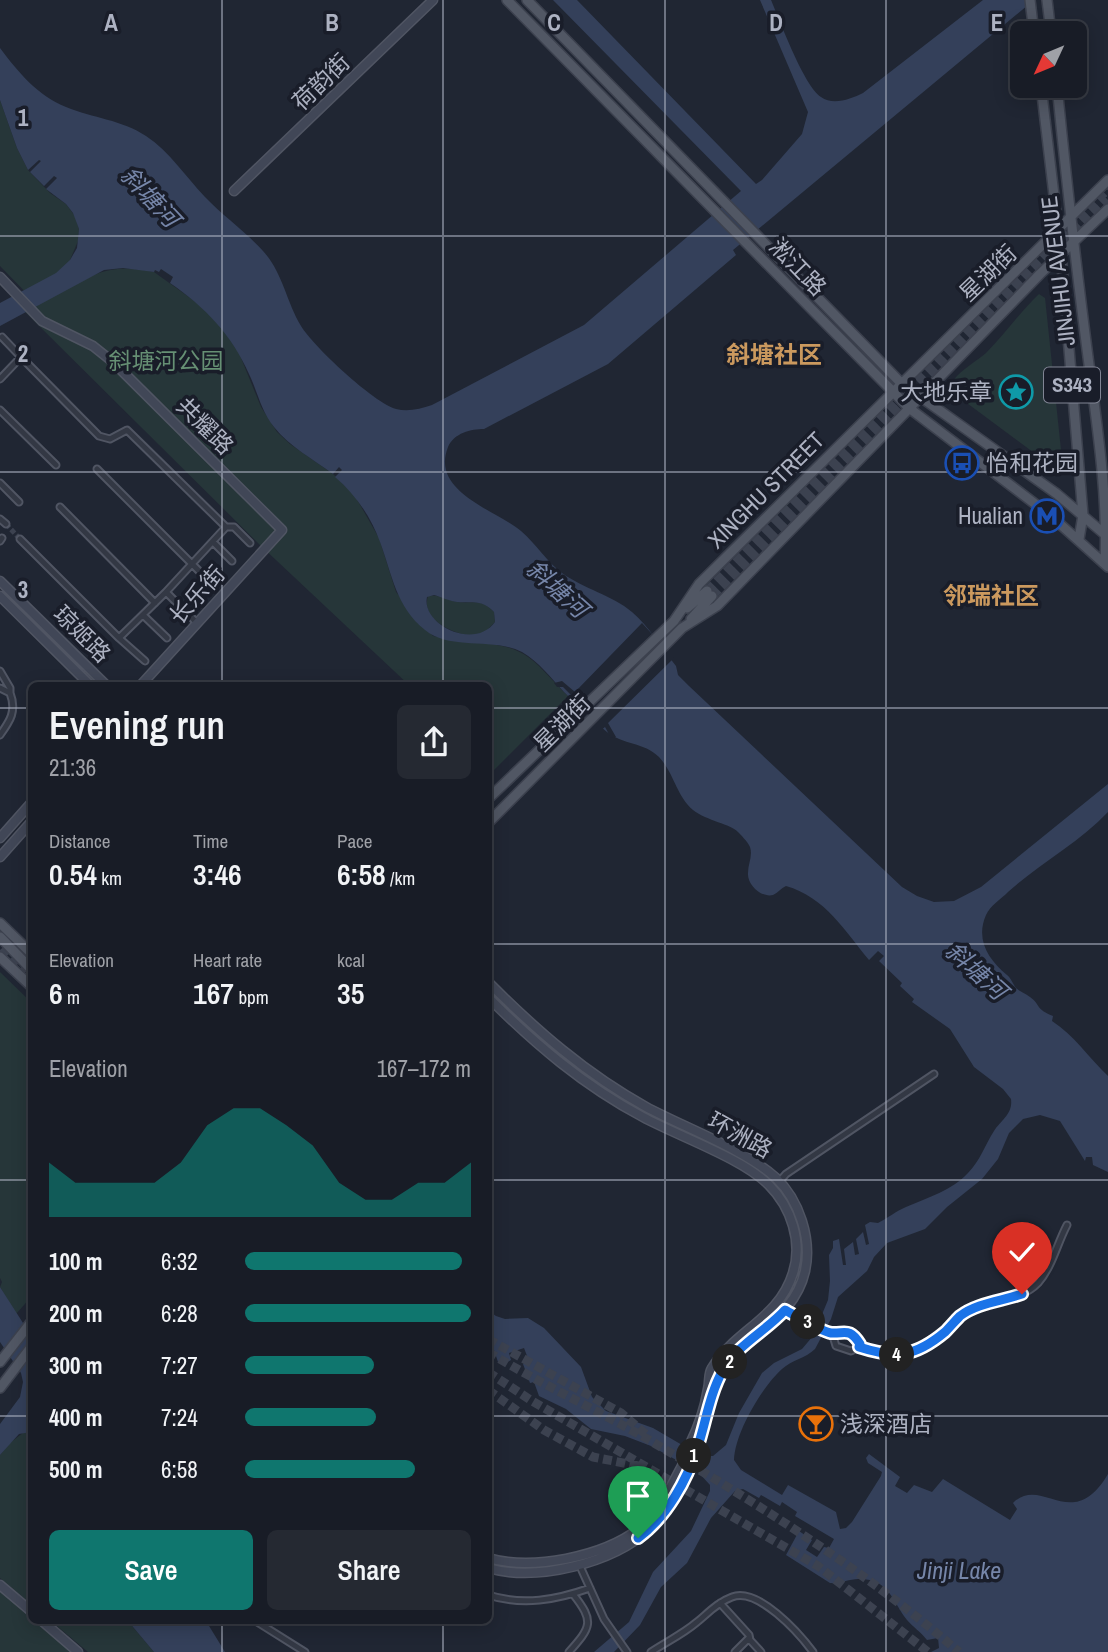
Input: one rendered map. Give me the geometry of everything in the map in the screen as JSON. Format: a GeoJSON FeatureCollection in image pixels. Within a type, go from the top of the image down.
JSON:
{"type":"FeatureCollection","features":[{"type":"Feature","properties":{"kind":"main road","name":"淞江路"},"geometry":{"type":"LineString","coordinates":[[507,0],[909,408],[1079,539]]}},
{"type":"Feature","properties":{"kind":"main road","name":"淞江路"},"geometry":{"type":"LineString","coordinates":[[527,0],[901,383],[1083,515]]}},
{"type":"Feature","properties":{"kind":"main road"},"geometry":{"type":"LineString","coordinates":[[1030,0],[1033,21]]}},
{"type":"Feature","properties":{"kind":"main road"},"geometry":{"type":"LineString","coordinates":[[1047,0],[1050,21]]}},
{"type":"Feature","properties":{"kind":"main road","name":"JINJIHU AVENUE"},"geometry":{"type":"LineString","coordinates":[[1042,98],[1059,230],[1083,515],[1079,539],[1106,565]]}},
{"type":"Feature","properties":{"kind":"main road","name":"JINJIHU AVENUE"},"geometry":{"type":"LineString","coordinates":[[1057,98],[1106,494],[1106,565]]}},
{"type":"Feature","properties":{"kind":"main road","name":"星湖街"},"geometry":{"type":"LineString","coordinates":[[892,391],[1108,180]]}},
{"type":"Feature","properties":{"kind":"main road","name":"星湖街"},"geometry":{"type":"LineString","coordinates":[[909,408],[1108,208]]}},
{"type":"Feature","properties":{"kind":"main road","name":"XINGHU STREET"},"geometry":{"type":"LineString","coordinates":[[674,621],[699,584],[892,391]]}},
{"type":"Feature","properties":{"kind":"main road","name":"XINGHU STREET"},"geometry":{"type":"LineString","coordinates":[[682,628],[717,606],[909,408]]}},
{"type":"Feature","properties":{"kind":"main road"},"geometry":{"type":"LineString","coordinates":[[1083,515],[1108,536]]}},
{"type":"Feature","properties":{"kind":"main road","name":"XINGHU STREET"},"geometry":{"type":"LineString","coordinates":[[654,638],[709,593],[662,649]]}},
{"type":"Feature","properties":{"kind":"main road","name":"星湖街"},"geometry":{"type":"LineString","coordinates":[[492,795],[654,638]]}},
{"type":"Feature","properties":{"kind":"main road","name":"星湖街"},"geometry":{"type":"LineString","coordinates":[[492,819],[662,649]]}},
{"type":"Feature","properties":{"kind":"main road"},"geometry":{"type":"LineString","coordinates":[[0,923],[28,950]]}},
{"type":"Feature","properties":{"kind":"main road"},"geometry":{"type":"LineString","coordinates":[[0,937],[28,966]]}},
{"type":"Feature","properties":{"kind":"main road"},"geometry":{"type":"LineString","coordinates":[[0,957],[28,983]]}},
{"type":"Feature","properties":{"kind":"main road"},"geometry":{"type":"LineString","coordinates":[[1,1361],[28,1325]]}},
{"type":"Feature","properties":{"kind":"main road"},"geometry":{"type":"LineString","coordinates":[[0,1388],[28,1351]]}},
{"type":"Feature","properties":{"kind":"street","name":"荷韵街"},"geometry":{"type":"LineString","coordinates":[[234,191],[433,0]]}},
{"type":"Feature","properties":{"kind":"street","name":"共耀路"},"geometry":{"type":"LineString","coordinates":[[0,277],[42,321],[93,346],[113,362],[282,530]]}},
{"type":"Feature","properties":{"kind":"street"},"geometry":{"type":"LineString","coordinates":[[2,337],[99,436],[110,439],[127,430],[226,527],[234,527],[250,543]]}},
{"type":"Feature","properties":{"kind":"street"},"geometry":{"type":"LineString","coordinates":[[0,379],[22,357]]}},
{"type":"Feature","properties":{"kind":"street"},"geometry":{"type":"LineString","coordinates":[[0,410],[55,466]]}},
{"type":"Feature","properties":{"kind":"street"},"geometry":{"type":"LineString","coordinates":[[97,469],[212,584]]}},
{"type":"Feature","properties":{"kind":"street"},"geometry":{"type":"LineString","coordinates":[[0,483],[19,502]]}},
{"type":"Feature","properties":{"kind":"street"},"geometry":{"type":"LineString","coordinates":[[60,508],[155,603]]}},
{"type":"Feature","properties":{"kind":"street"},"geometry":{"type":"LineString","coordinates":[[0,519],[6,524]]}},
{"type":"Feature","properties":{"kind":"street"},"geometry":{"type":"LineString","coordinates":[[120,638],[226,527]]}},
{"type":"Feature","properties":{"kind":"street","name":"长乐街"},"geometry":{"type":"LineString","coordinates":[[144,682],[282,530]]}},
{"type":"Feature","properties":{"kind":"street"},"geometry":{"type":"LineString","coordinates":[[20,539],[145,661]]}},
{"type":"Feature","properties":{"kind":"street"},"geometry":{"type":"LineString","coordinates":[[213,542],[232,561]]}},
{"type":"Feature","properties":{"kind":"street","name":"琼姬路"},"geometry":{"type":"LineString","coordinates":[[0,581],[103,682]]}},
{"type":"Feature","properties":{"kind":"street"},"geometry":{"type":"LineString","coordinates":[[166,592],[197,623]]}},
{"type":"Feature","properties":{"kind":"street","name":"琼姬路"},"geometry":{"type":"LineString","coordinates":[[0,597],[87,682]]}},
{"type":"Feature","properties":{"kind":"street"},"geometry":{"type":"LineString","coordinates":[[143,615],[167,638]]}},
{"type":"Feature","properties":{"kind":"street"},"geometry":{"type":"LineString","coordinates":[[0,671],[10,688],[14,702],[14,711],[0,735]]}},
{"type":"Feature","properties":{"kind":"street"},"geometry":{"type":"LineString","coordinates":[[0,688],[10,693]]}},
{"type":"Feature","properties":{"kind":"street"},"geometry":{"type":"LineString","coordinates":[[0,838],[28,806]]}},
{"type":"Feature","properties":{"kind":"street"},"geometry":{"type":"LineString","coordinates":[[0,857],[28,826]]}},
{"type":"Feature","properties":{"kind":"street","name":"环洲路"},"geometry":{"type":"LineString","coordinates":[[492,986],[545,1037],[595,1075],[648,1108],[764,1169],[779,1182],[797,1210],[804,1228],[806,1252],[805,1271],[797,1292],[785,1310],[730,1361],[711,1390],[694,1446],[669,1507],[651,1528],[600,1558],[552,1571],[522,1573],[492,1569]]}},
{"type":"Feature","properties":{"kind":"street","name":"环洲路"},"geometry":{"type":"LineString","coordinates":[[492,1001],[538,1046],[590,1086],[643,1118],[757,1175],[784,1204],[795,1236],[797,1255],[793,1272],[784,1294],[770,1313],[734,1341],[710,1371],[711,1390]]}},
{"type":"Feature","properties":{"kind":"street"},"geometry":{"type":"LineString","coordinates":[[779,1182],[786,1174],[934,1074]]}},
{"type":"Feature","properties":{"kind":"street"},"geometry":{"type":"LineString","coordinates":[[830,1332],[836,1346],[851,1351],[859,1347],[892,1355],[916,1352],[937,1338],[961,1315],[1029,1290],[1044,1275],[1067,1225]]}},
{"type":"Feature","properties":{"kind":"street"},"geometry":{"type":"LineString","coordinates":[[785,1310],[830,1332],[841,1331],[853,1336],[860,1344],[859,1347]]}},
{"type":"Feature","properties":{"kind":"street","name":"环洲路"},"geometry":{"type":"LineString","coordinates":[[492,1559],[552,1563],[597,1549],[639,1529],[662,1503],[685,1468]]}},
{"type":"Feature","properties":{"kind":"street"},"geometry":{"type":"LineString","coordinates":[[575,1555],[604,1619],[627,1652]]}},
{"type":"Feature","properties":{"kind":"street"},"geometry":{"type":"LineString","coordinates":[[0,1585],[28,1609]]}},
{"type":"Feature","properties":{"kind":"street"},"geometry":{"type":"LineString","coordinates":[[492,1596],[541,1601],[562,1598],[590,1588]]}},
{"type":"Feature","properties":{"kind":"street"},"geometry":{"type":"LineString","coordinates":[[569,1652],[588,1629],[589,1618],[573,1594]]}},
{"type":"Feature","properties":{"kind":"street"},"geometry":{"type":"LineString","coordinates":[[651,1652],[734,1596],[749,1596],[767,1606],[801,1636],[813,1652]]}},
{"type":"Feature","properties":{"kind":"street"},"geometry":{"type":"LineString","coordinates":[[720,1603],[744,1628],[761,1652]]}},
{"type":"Feature","properties":{"kind":"street"},"geometry":{"type":"LineString","coordinates":[[46,1624],[78,1652]]}},
{"type":"Feature","properties":{"kind":"street"},"geometry":{"type":"LineString","coordinates":[[260,1624],[305,1652]]}},
{"type":"Feature","properties":{"kind":"street"},"geometry":{"type":"LineString","coordinates":[[735,1652],[749,1638]]}},
{"type":"Feature","properties":{"kind":"green space","name":"斜塘河公园"},"geometry":{"type":"Polygon","coordinates":[[[0,100],[28,170],[50,193],[66,204],[75,216],[79,229],[78,241],[70,260],[77,283],[114,269],[143,270],[154,272],[200,305],[221,327],[239,353],[261,407],[277,432],[333,474],[355,496],[379,538],[396,592],[433,636],[467,642],[466,635],[444,627],[432,617],[428,611],[428,596],[485,605],[494,612],[495,622],[484,633],[469,636],[470,642],[517,651],[535,663],[568,696],[492,772],[492,682],[406,682],[260,545],[25,312],[38,305],[0,266],[0,100]]]}},
{"type":"Feature","properties":{"kind":"green space"},"geometry":{"type":"Polygon","coordinates":[[[1039,294],[1045,298],[1063,469],[1060,472],[949,388],[960,373],[993,346],[1039,294]]]}},
{"type":"Feature","properties":{"kind":"green space"},"geometry":{"type":"Polygon","coordinates":[[[0,972],[28,999],[28,1300],[16,1314],[0,1287],[0,972]]]}},
{"type":"Feature","properties":{"kind":"green space"},"geometry":{"type":"Polygon","coordinates":[[[28,1432],[28,1601],[0,1578],[0,1455],[10,1443],[28,1432]]]}},
{"type":"Feature","properties":{"kind":"green space"},"geometry":{"type":"Polygon","coordinates":[[[0,1589],[28,1614],[28,1624],[40,1624],[73,1652],[0,1652],[0,1589]]]}},
{"type":"Feature","properties":{"kind":"green space"},"geometry":{"type":"Polygon","coordinates":[[[55,1624],[131,1624],[154,1652],[88,1652],[55,1624]]]}},
{"type":"Feature","properties":{"kind":"water"},"geometry":{"type":"Polygon","coordinates":[[[553,0],[577,0],[756,184],[802,134],[808,112],[760,0],[771,0],[793,52],[814,91],[826,100],[836,101],[863,93],[983,0],[1034,0],[733,250],[736,255],[608,364],[484,429],[468,431],[454,438],[448,447],[445,463],[448,476],[457,488],[468,498],[521,531],[562,573],[632,612],[650,631],[676,666],[678,675],[689,686],[902,887],[917,896],[934,902],[954,901],[981,887],[1108,784],[1108,812],[993,906],[986,915],[982,933],[990,956],[1016,988],[1053,1016],[1052,1021],[1108,1076],[1108,1172],[1093,1165],[1092,1157],[1086,1157],[1085,1161],[1060,1121],[1040,1115],[1023,1119],[1009,1133],[998,1159],[982,1179],[925,1229],[887,1243],[874,1257],[867,1271],[838,1297],[831,1319],[815,1349],[782,1369],[758,1398],[739,1436],[734,1460],[741,1470],[782,1495],[788,1485],[836,1512],[840,1529],[846,1528],[852,1522],[881,1476],[882,1472],[868,1463],[866,1458],[869,1454],[900,1477],[895,1486],[907,1493],[914,1485],[932,1492],[943,1479],[1010,1520],[1017,1509],[1013,1503],[1024,1496],[1035,1495],[1070,1502],[1082,1500],[1095,1492],[1108,1474],[1108,1652],[931,1652],[939,1648],[938,1638],[927,1640],[877,1582],[858,1579],[830,1583],[786,1555],[799,1531],[812,1540],[806,1550],[817,1557],[824,1547],[829,1548],[834,1539],[795,1516],[797,1512],[782,1502],[780,1506],[743,1489],[735,1491],[711,1518],[687,1563],[661,1587],[640,1625],[614,1652],[594,1652],[629,1622],[653,1572],[691,1531],[710,1491],[710,1485],[698,1472],[651,1446],[625,1436],[591,1429],[566,1409],[539,1396],[534,1382],[530,1383],[523,1364],[529,1361],[524,1348],[509,1353],[511,1360],[504,1364],[502,1360],[498,1362],[492,1344],[492,1313],[505,1319],[528,1318],[544,1328],[581,1367],[592,1397],[606,1411],[653,1428],[701,1456],[713,1456],[726,1445],[739,1413],[762,1373],[774,1363],[802,1349],[813,1336],[828,1300],[829,1255],[833,1241],[839,1239],[843,1265],[846,1265],[844,1249],[853,1242],[855,1255],[859,1254],[856,1239],[863,1232],[866,1245],[869,1244],[865,1225],[870,1222],[878,1223],[947,1189],[961,1179],[976,1163],[1008,1113],[1011,1099],[1003,1089],[974,1067],[950,1029],[912,1002],[914,999],[900,986],[902,983],[879,961],[884,956],[878,951],[869,960],[833,916],[800,891],[786,886],[775,894],[768,895],[756,889],[748,877],[751,854],[748,843],[735,829],[693,810],[683,798],[664,763],[653,752],[607,732],[539,665],[522,652],[498,645],[447,640],[435,636],[415,621],[396,589],[380,542],[367,515],[350,491],[335,477],[342,470],[339,467],[333,474],[280,434],[266,415],[249,374],[226,334],[206,312],[170,283],[173,277],[161,269],[159,272],[123,268],[104,270],[0,326],[0,303],[56,273],[70,260],[77,248],[79,229],[66,204],[46,189],[57,178],[54,176],[44,186],[30,172],[41,161],[28,170],[17,148],[0,100],[0,48],[21,74],[46,97],[66,107],[137,131],[163,149],[205,197],[270,260],[301,326],[318,347],[359,385],[386,405],[396,409],[414,410],[432,405],[584,325],[741,191],[553,0]],[[434,595],[427,597],[427,607],[432,616],[451,631],[475,634],[486,630],[495,622],[494,612],[485,605],[434,595]]]}},
{"type":"Feature","properties":{"kind":"water"},"geometry":{"type":"Polygon","coordinates":[[[0,1287],[28,1331],[28,1432],[19,1434],[0,1455],[0,1424],[20,1397],[23,1382],[21,1373],[0,1342],[0,1287]]]}},
{"type":"Feature","properties":{"kind":"water"},"geometry":{"type":"Polygon","coordinates":[[[131,1624],[208,1624],[225,1652],[154,1652],[131,1624]]]}},
{"type":"Feature","properties":{"kind":"pier"},"geometry":{"type":"Polygon","coordinates":[[[642,623],[674,658],[608,723],[616,737],[611,738],[605,727],[600,731],[567,700],[571,695],[554,683],[562,681],[575,692],[642,623]]]}},
{"type":"Feature","properties":{"kind":"tunnel"},"geometry":{"type":"LineString","coordinates":[[707,591],[1108,189]]}},
{"type":"Feature","properties":{"kind":"tunnel"},"geometry":{"type":"LineString","coordinates":[[712,596],[1108,200]]}},
{"type":"Feature","properties":{"kind":"tunnel"},"geometry":{"type":"LineString","coordinates":[[6,524],[20,539]]}},
{"type":"Feature","properties":{"kind":"tunnel"},"geometry":{"type":"LineString","coordinates":[[0,950],[23,974]]}},
{"type":"Feature","properties":{"kind":"tunnel"},"geometry":{"type":"LineString","coordinates":[[492,1341],[621,1413],[649,1437]]}},
{"type":"Feature","properties":{"kind":"tunnel"},"geometry":{"type":"LineString","coordinates":[[492,1354],[644,1437],[780,1520],[890,1596],[959,1652]]}},
{"type":"Feature","properties":{"kind":"tunnel"},"geometry":{"type":"LineString","coordinates":[[492,1375],[532,1401],[818,1566],[928,1652]]}},
{"type":"Feature","properties":{"kind":"tunnel"},"geometry":{"type":"LineString","coordinates":[[492,1393],[544,1430],[593,1457],[644,1467]]}},
{"type":"Feature","properties":{"kind":"place","name":"大地乐章"},"geometry":{"type":"Point","coordinates":[1016,392]}},
{"type":"Feature","properties":{"kind":"place","name":"怡和花园"},"geometry":{"type":"Point","coordinates":[962,463]}},
{"type":"Feature","properties":{"kind":"place","name":"Hualian"},"geometry":{"type":"Point","coordinates":[1047,516]}},
{"type":"Feature","properties":{"kind":"place","name":"浅深酒店"},"geometry":{"type":"Point","coordinates":[816,1424]}},
{"type":"Feature","properties":{"kind":"district","name":"斜塘社区"},"geometry":{"type":"Point","coordinates":[774,355]}},
{"type":"Feature","properties":{"kind":"district","name":"邻瑞社区"},"geometry":{"type":"Point","coordinates":[991,596]}},
{"type":"Feature","properties":{"kind":"route"},"geometry":{"type":"LineString","coordinates":[[638,1538],[651,1528],[669,1507],[688,1470],[724,1369],[743,1347],[785,1310],[832,1333],[841,1331],[853,1336],[858,1340],[859,1347],[892,1355],[916,1352],[945,1331],[961,1315],[995,1301],[1022,1294]]}},
{"type":"Feature","properties":{"kind":"water label","name":"斜塘河"},"geometry":{"type":"Point","coordinates":[150,197]}},
{"type":"Feature","properties":{"kind":"water label","name":"斜塘河"},"geometry":{"type":"Point","coordinates":[557,589]}},
{"type":"Feature","properties":{"kind":"water label","name":"斜塘河"},"geometry":{"type":"Point","coordinates":[976,971]}},
{"type":"Feature","properties":{"kind":"water label","name":"Jinji Lake"},"geometry":{"type":"Point","coordinates":[959,1571]}}]}
